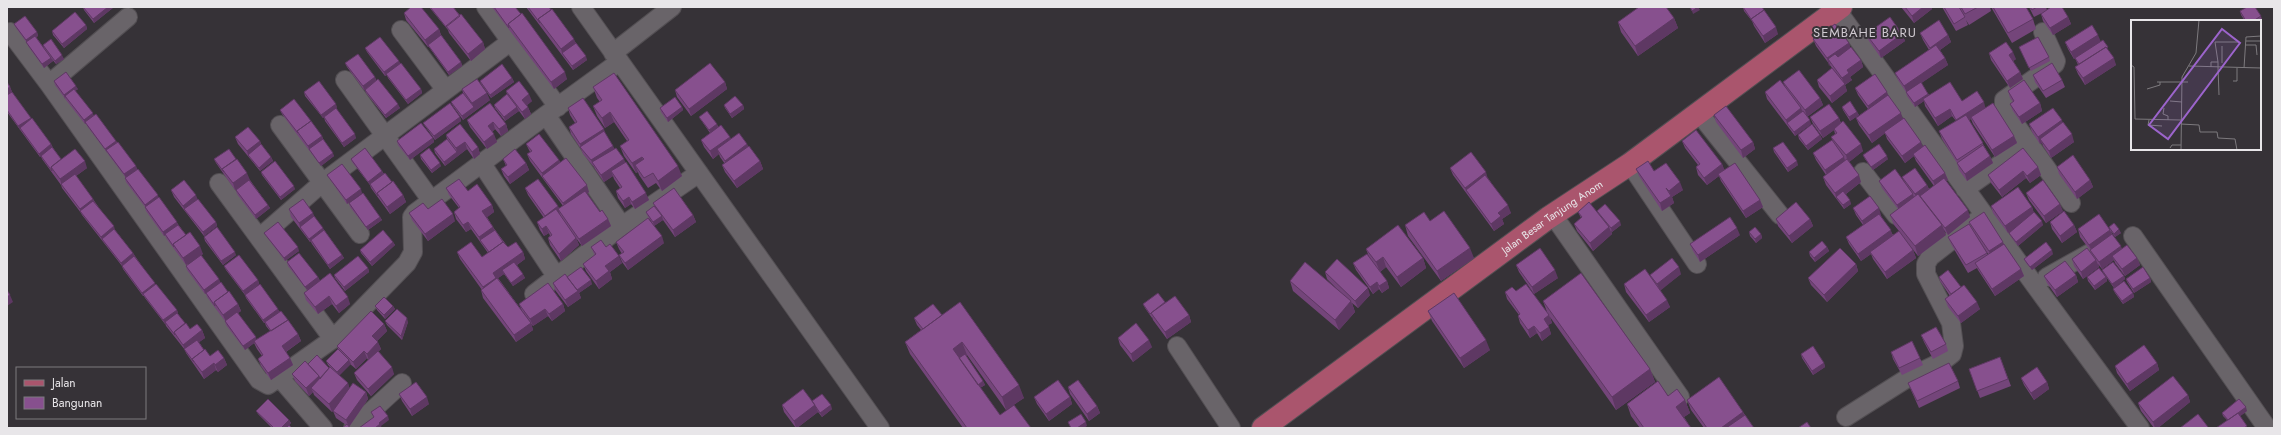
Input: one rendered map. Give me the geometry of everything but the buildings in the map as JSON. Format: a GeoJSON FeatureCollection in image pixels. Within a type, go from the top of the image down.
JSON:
{"type":"FeatureCollection","features":[{"type":"Feature","properties":{"kind":"main road","name":"Jalan Besar Tanjung Anom"},"geometry":{"type":"LineString","coordinates":[[1263,428],[1553,215],[1630,164],[1839,8]]}},
{"type":"Feature","properties":{"kind":"street"},"geometry":{"type":"LineString","coordinates":[[486,7],[510,42],[622,226]]}},
{"type":"Feature","properties":{"kind":"street"},"geometry":{"type":"LineString","coordinates":[[581,7],[880,428]]}},
{"type":"Feature","properties":{"kind":"street"},"geometry":{"type":"LineString","coordinates":[[10,32],[49,84],[259,380],[268,385],[280,378],[333,339],[407,263],[413,252],[412,217],[431,200],[482,164],[552,111],[616,58],[672,7]]}},
{"type":"Feature","properties":{"kind":"street"},"geometry":{"type":"LineString","coordinates":[[1839,8],[1949,185],[1984,214],[2140,428]]}},
{"type":"Feature","properties":{"kind":"street"},"geometry":{"type":"LineString","coordinates":[[49,84],[128,17]]}},
{"type":"Feature","properties":{"kind":"street"},"geometry":{"type":"LineString","coordinates":[[401,30],[445,89]]}},
{"type":"Feature","properties":{"kind":"street"},"geometry":{"type":"LineString","coordinates":[[2043,32],[2056,61],[2055,64],[2004,100],[2003,104],[2004,108],[2071,203]]}},
{"type":"Feature","properties":{"kind":"street"},"geometry":{"type":"LineString","coordinates":[[259,238],[322,182],[510,42]]}},
{"type":"Feature","properties":{"kind":"street"},"geometry":{"type":"LineString","coordinates":[[345,80],[431,200]]}},
{"type":"Feature","properties":{"kind":"street"},"geometry":{"type":"LineString","coordinates":[[1698,112],[1780,215]]}},
{"type":"Feature","properties":{"kind":"street"},"geometry":{"type":"LineString","coordinates":[[280,125],[360,234]]}},
{"type":"Feature","properties":{"kind":"street"},"geometry":{"type":"LineString","coordinates":[[1863,172],[1896,215],[1900,215],[1949,185],[2030,143]]}},
{"type":"Feature","properties":{"kind":"street"},"geometry":{"type":"LineString","coordinates":[[482,164],[556,276]]}},
{"type":"Feature","properties":{"kind":"street"},"geometry":{"type":"LineString","coordinates":[[1630,164],[1697,264]]}},
{"type":"Feature","properties":{"kind":"street"},"geometry":{"type":"LineString","coordinates":[[534,294],[622,226],[700,173]]}},
{"type":"Feature","properties":{"kind":"street"},"geometry":{"type":"LineString","coordinates":[[219,183],[333,339]]}},
{"type":"Feature","properties":{"kind":"street"},"geometry":{"type":"LineString","coordinates":[[1846,417],[1906,378],[1943,362],[1952,354],[1954,346],[1952,323],[1926,274],[1926,264],[1930,257],[1984,214]]}},
{"type":"Feature","properties":{"kind":"street"},"geometry":{"type":"LineString","coordinates":[[1553,215],[1680,397]]}},
{"type":"Feature","properties":{"kind":"street"},"geometry":{"type":"LineString","coordinates":[[2133,236],[2267,428]]}},
{"type":"Feature","properties":{"kind":"street"},"geometry":{"type":"LineString","coordinates":[[2034,284],[2090,253]]}},
{"type":"Feature","properties":{"kind":"street"},"geometry":{"type":"LineString","coordinates":[[1177,346],[1230,428]]}},
{"type":"Feature","properties":{"kind":"street"},"geometry":{"type":"LineString","coordinates":[[280,378],[323,428]]}},
{"type":"Feature","properties":{"kind":"street"},"geometry":{"type":"LineString","coordinates":[[353,428],[402,383]]}},
{"type":"Feature","properties":{"kind":"district","name":"SEMBAHE BARU"},"geometry":{"type":"Point","coordinates":[1865,32]}}]}
